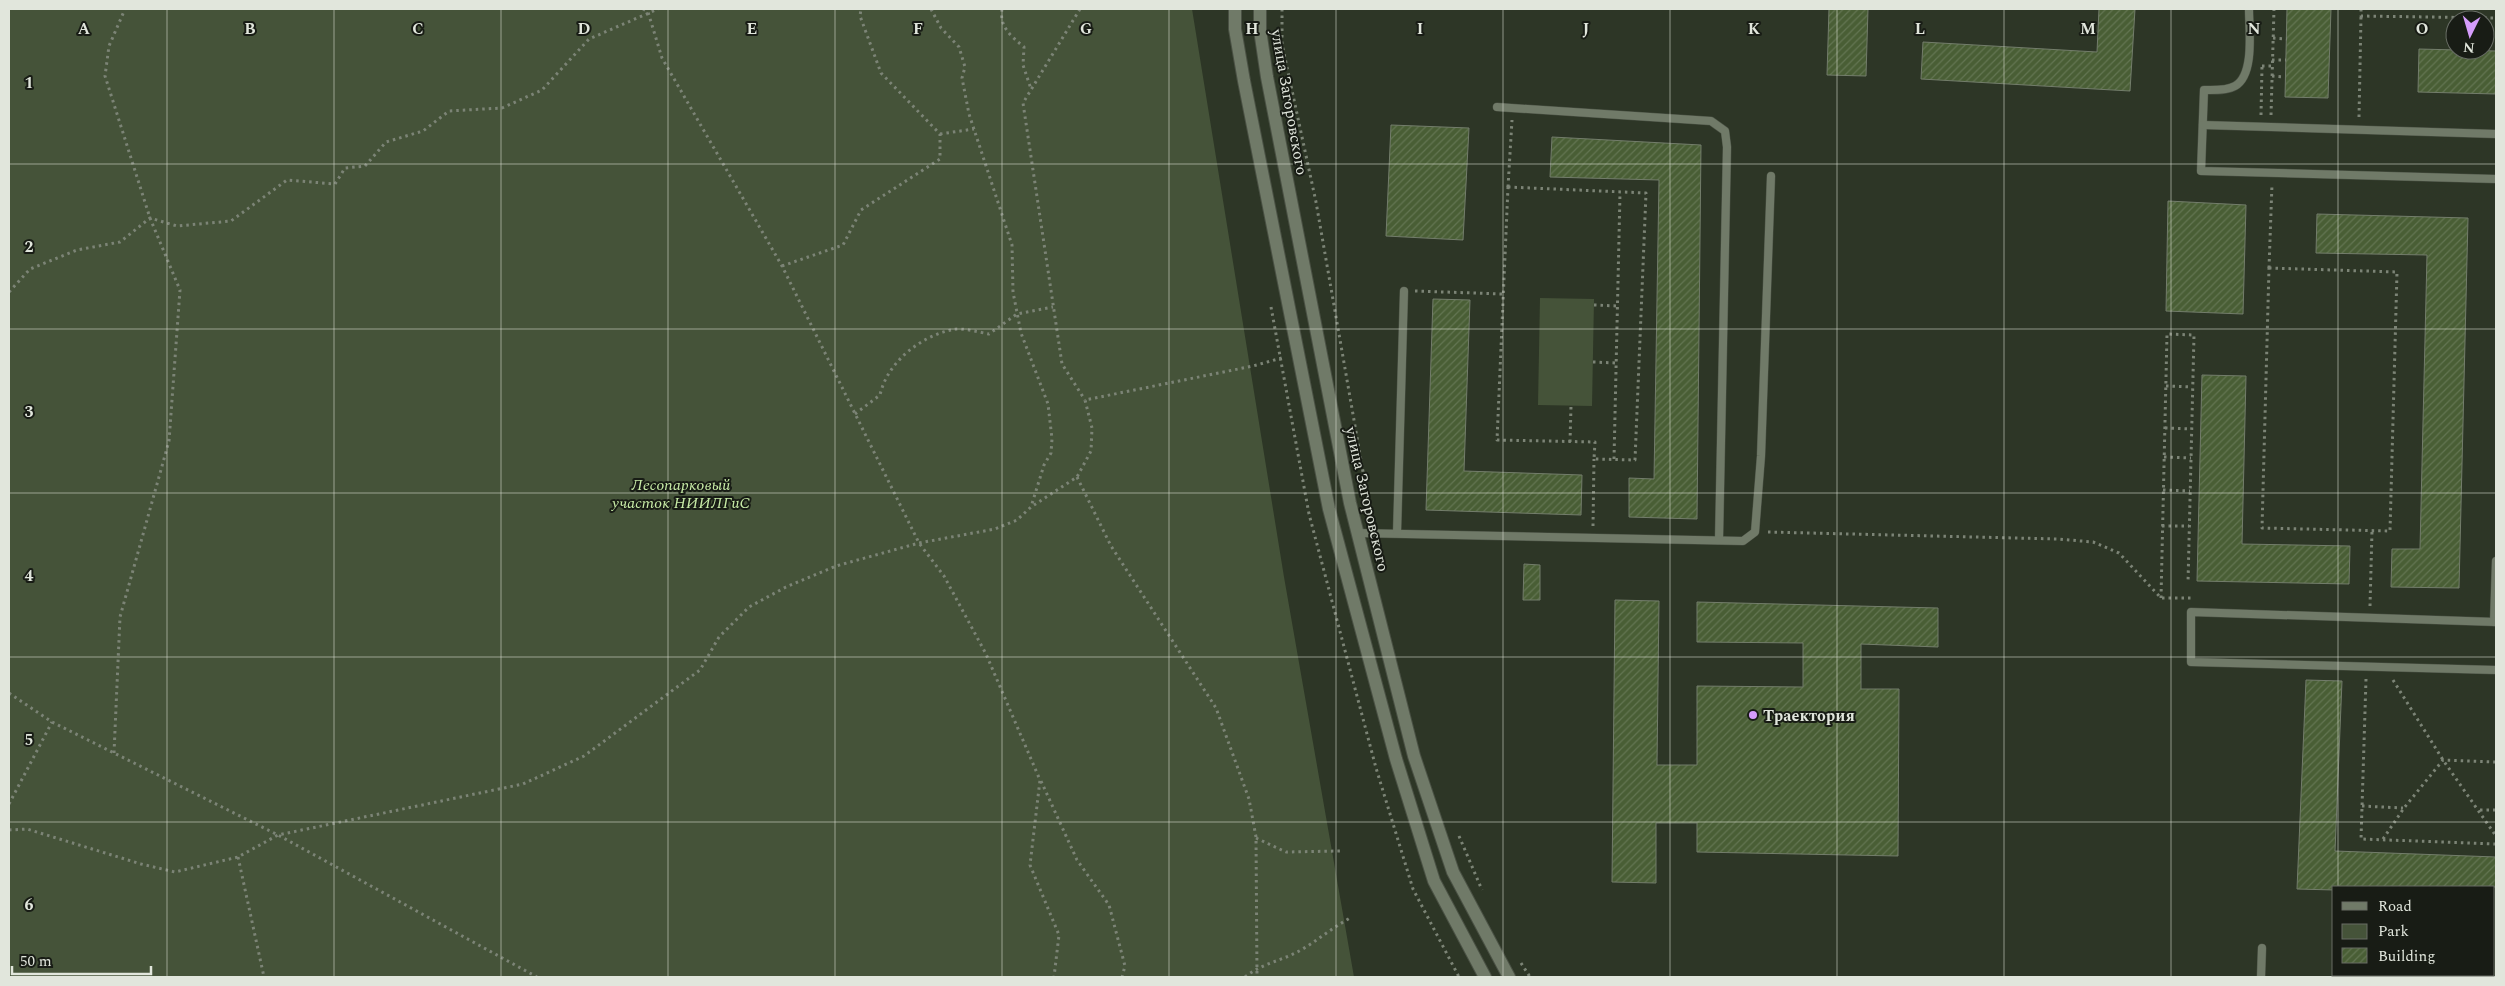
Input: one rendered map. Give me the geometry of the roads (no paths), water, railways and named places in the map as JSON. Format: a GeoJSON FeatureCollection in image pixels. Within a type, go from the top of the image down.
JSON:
{"type":"FeatureCollection","features":[{"type":"Feature","properties":{"kind":"street"},"geometry":{"type":"LineString","coordinates":[[1235,9],[1235,29],[1329,509],[1396,759],[1434,881],[1485,977]]}},
{"type":"Feature","properties":{"kind":"street","name":"улица Загоровского"},"geometry":{"type":"LineString","coordinates":[[1260,9],[1260,30],[1267,77],[1357,532],[1414,756],[1450,863],[1509,977]]}},
{"type":"Feature","properties":{"kind":"lane"},"geometry":{"type":"LineString","coordinates":[[2249,9],[2248,66],[2243,79],[2234,87],[2204,90],[2201,171],[2496,179]]}},
{"type":"Feature","properties":{"kind":"lane"},"geometry":{"type":"LineString","coordinates":[[1497,107],[1711,121],[1725,131],[1728,147],[1719,540]]}},
{"type":"Feature","properties":{"kind":"lane"},"geometry":{"type":"LineString","coordinates":[[2203,125],[2496,134]]}},
{"type":"Feature","properties":{"kind":"lane"},"geometry":{"type":"LineString","coordinates":[[1357,532],[1743,541],[1755,532],[1761,456],[1771,176]]}},
{"type":"Feature","properties":{"kind":"lane"},"geometry":{"type":"LineString","coordinates":[[1396,533],[1404,291]]}},
{"type":"Feature","properties":{"kind":"lane"},"geometry":{"type":"LineString","coordinates":[[2496,561],[2495,622],[2191,612],[2191,662],[2496,670]]}},
{"type":"Feature","properties":{"kind":"lane"},"geometry":{"type":"LineString","coordinates":[[2261,977],[2262,948]]}},
{"type":"Feature","properties":{"kind":"place","name":"Траектория"},"geometry":{"type":"Point","coordinates":[1753,715]}},
{"type":"Feature","properties":{"kind":"park label","name":"Лесопарковый участок НИИЛГиС"},"geometry":{"type":"Point","coordinates":[681,493]}}]}
